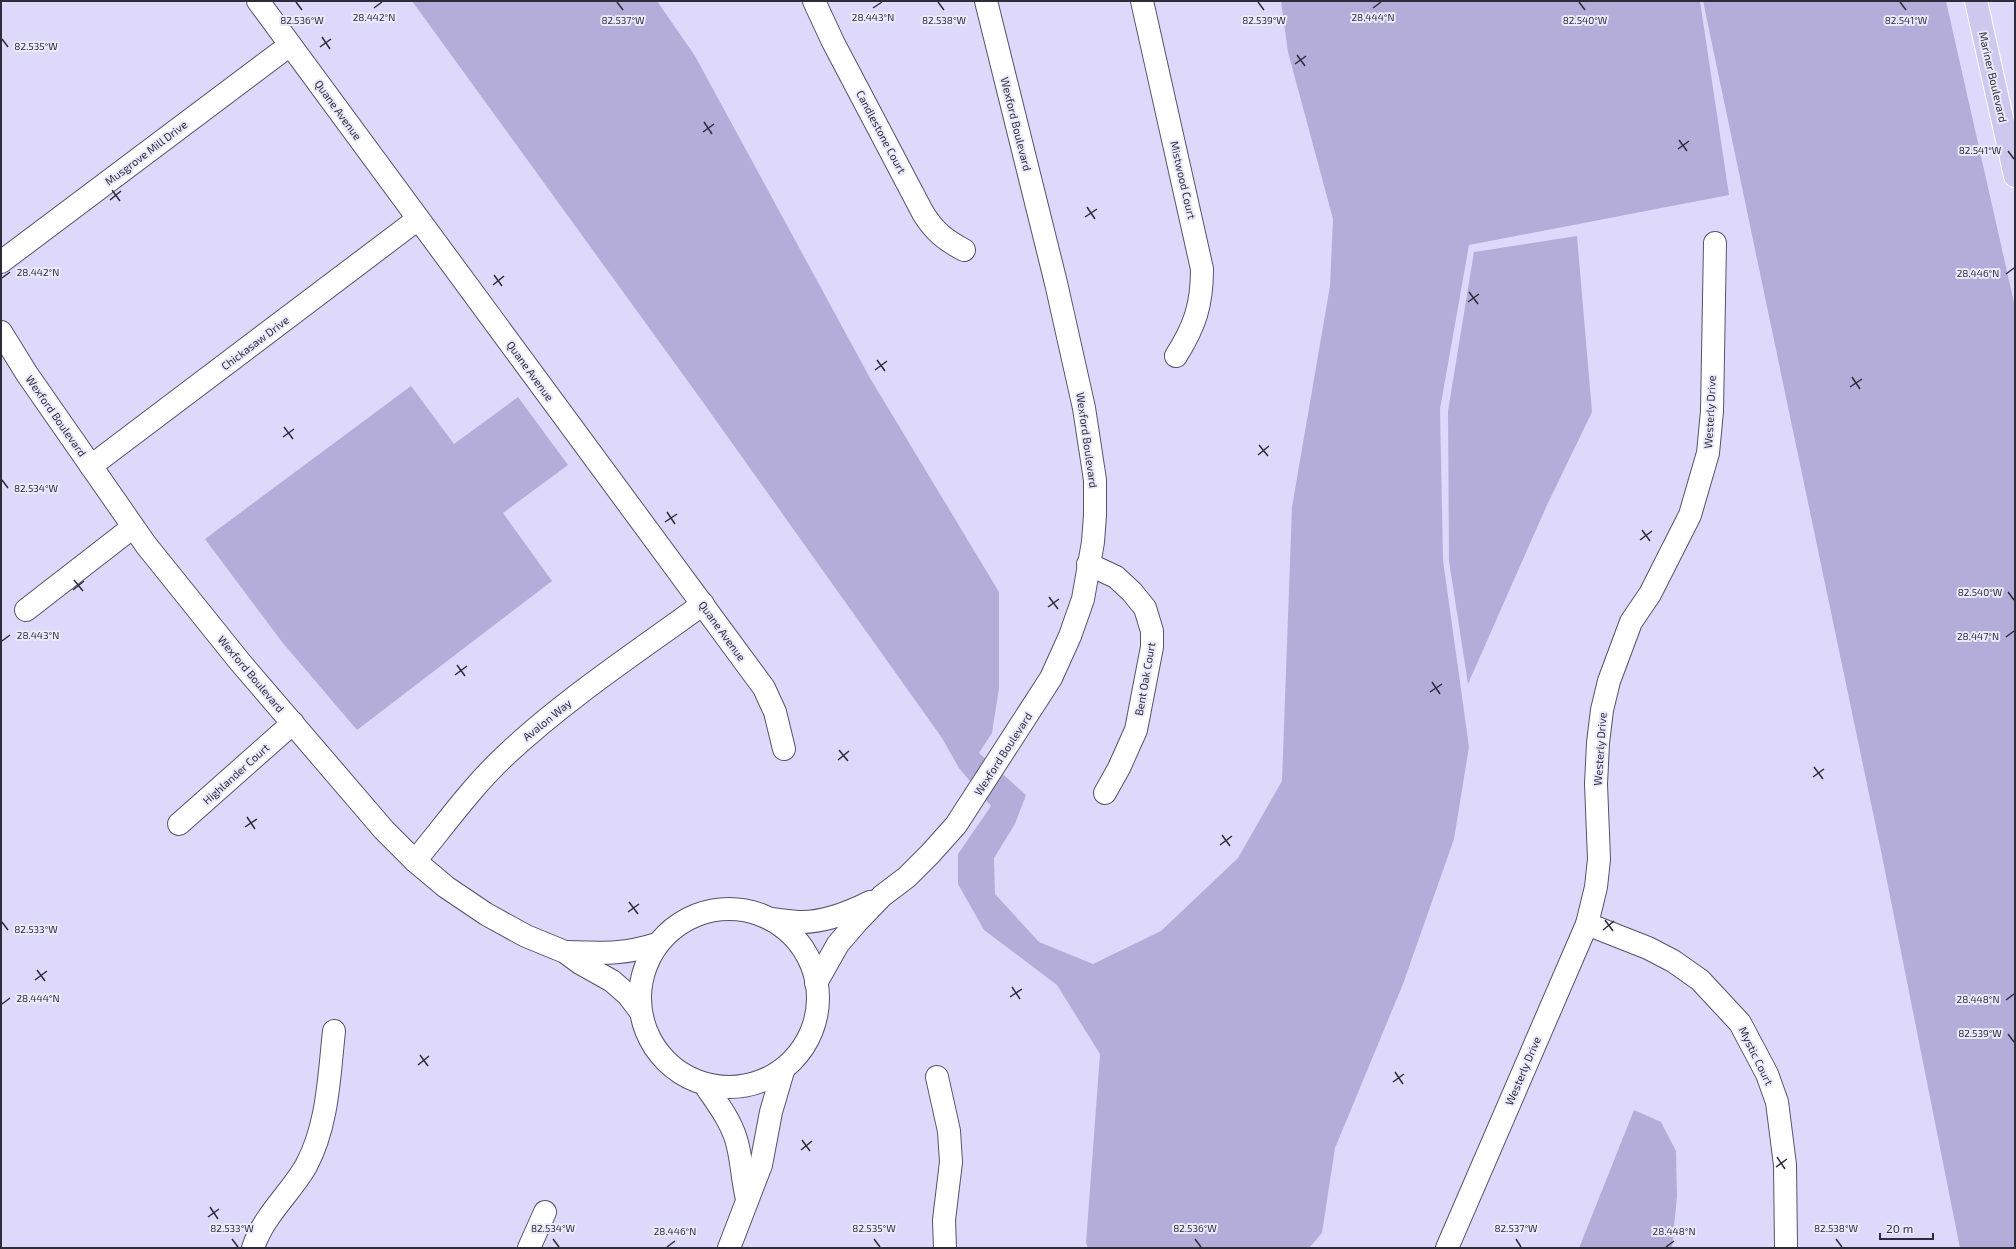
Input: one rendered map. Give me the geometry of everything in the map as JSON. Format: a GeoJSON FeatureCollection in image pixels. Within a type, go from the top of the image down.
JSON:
{"type":"FeatureCollection","features":[{"type":"Feature","properties":{"kind":"main road","name":"Mariner Boulevard"},"geometry":{"type":"LineString","coordinates":[[1976,1],[2015,176]]}},
{"type":"Feature","properties":{"kind":"street","name":"Quane Avenue"},"geometry":{"type":"LineString","coordinates":[[258,1],[764,688],[775,712],[784,749]]}},
{"type":"Feature","properties":{"kind":"street","name":"Candlestone Court"},"geometry":{"type":"LineString","coordinates":[[814,1],[833,42],[923,213],[932,227],[945,240],[964,250]]}},
{"type":"Feature","properties":{"kind":"street","name":"Wexford Boulevard"},"geometry":{"type":"LineString","coordinates":[[816,983],[838,944],[882,896],[907,876],[956,825],[1051,678],[1070,636],[1083,600],[1096,516],[1095,480],[1084,408],[1056,283],[986,1]]}},
{"type":"Feature","properties":{"kind":"street","name":"Mistwood Court"},"geometry":{"type":"LineString","coordinates":[[1142,1],[1202,269],[1202,292],[1197,317],[1190,335],[1176,356]]}},
{"type":"Feature","properties":{"kind":"street","name":"Musgrove Mill Drive"},"geometry":{"type":"LineString","coordinates":[[1,262],[290,45]]}},
{"type":"Feature","properties":{"kind":"street","name":"Chickasaw Drive"},"geometry":{"type":"LineString","coordinates":[[91,466],[418,219]]}},
{"type":"Feature","properties":{"kind":"street","name":"Westerly Drive"},"geometry":{"type":"LineString","coordinates":[[1447,1248],[1587,924],[1596,887],[1599,859],[1596,784],[1598,743],[1602,710],[1609,681],[1631,622],[1650,594],[1690,515],[1708,453],[1712,411],[1715,243]]}},
{"type":"Feature","properties":{"kind":"street","name":"Wexford Boulevard"},"geometry":{"type":"LineString","coordinates":[[1,332],[27,374],[133,527],[240,662],[384,830],[415,861],[446,887],[486,914],[526,936],[565,952],[580,963],[612,981],[628,995],[642,1012]]}},
{"type":"Feature","properties":{"kind":"street"},"geometry":{"type":"LineString","coordinates":[[26,610],[133,527]]}},
{"type":"Feature","properties":{"kind":"street","name":"Bent Oak Court"},"geometry":{"type":"LineString","coordinates":[[1088,564],[1116,577],[1132,592],[1145,608],[1152,631],[1152,647],[1136,730],[1119,768],[1105,793]]}},
{"type":"Feature","properties":{"kind":"street","name":"Avalon Way"},"geometry":{"type":"LineString","coordinates":[[415,861],[481,780],[506,754],[543,722],[703,604]]}},
{"type":"Feature","properties":{"kind":"street","name":"Highlander Court"},"geometry":{"type":"LineString","coordinates":[[179,824],[293,723]]}},
{"type":"Feature","properties":{"kind":"street","name":"Wexford Boulevard"},"geometry":{"type":"LineString","coordinates":[[771,919],[803,922],[821,920],[850,912],[882,896]]}},
{"type":"Feature","properties":{"kind":"street"},"geometry":{"type":"LineString","coordinates":[[732,908],[752,911],[771,919],[788,932],[802,948],[810,963],[816,983],[817,1004],[814,1024],[806,1043],[796,1058],[784,1071],[771,1079],[747,1087],[730,1089],[707,1088],[677,1071],[664,1059],[653,1045],[646,1029],[642,1012],[640,990],[647,962],[657,944],[671,929],[683,920],[697,913],[732,908]]}},
{"type":"Feature","properties":{"kind":"street","name":"Mystic Court"},"geometry":{"type":"LineString","coordinates":[[1587,924],[1648,948],[1673,961],[1700,980],[1740,1023],[1767,1074],[1777,1102],[1785,1164],[1786,1248]]}},
{"type":"Feature","properties":{"kind":"street","name":"Wexford Boulevard"},"geometry":{"type":"LineString","coordinates":[[565,952],[620,953],[635,951],[657,944]]}},
{"type":"Feature","properties":{"kind":"street"},"geometry":{"type":"LineString","coordinates":[[253,1248],[266,1221],[291,1190],[306,1165],[318,1139],[325,1110],[334,1032]]}},
{"type":"Feature","properties":{"kind":"street"},"geometry":{"type":"LineString","coordinates":[[729,1248],[761,1165],[771,1112],[784,1071]]}},
{"type":"Feature","properties":{"kind":"street"},"geometry":{"type":"LineString","coordinates":[[937,1077],[949,1131],[951,1162],[944,1220],[945,1248]]}},
{"type":"Feature","properties":{"kind":"street"},"geometry":{"type":"LineString","coordinates":[[707,1088],[727,1119],[736,1138],[742,1180],[747,1199]]}},
{"type":"Feature","properties":{"kind":"street"},"geometry":{"type":"LineString","coordinates":[[529,1248],[546,1212]]}},
{"type":"Feature","properties":{"kind":"shaded area"},"geometry":{"type":"Polygon","coordinates":[[[412,1],[657,1],[695,56],[870,378],[999,592],[999,688],[992,733],[979,753],[1026,795],[1015,824],[994,858],[995,894],[1039,942],[1093,964],[1161,931],[1238,858],[1282,781],[1292,507],[1330,286],[1333,219],[1288,52],[1281,1],[1700,1],[1729,195],[1469,245],[1440,409],[1443,560],[1469,747],[1454,839],[1403,984],[1335,1148],[1322,1233],[1309,1248],[1088,1248],[1086,1243],[1100,1054],[1057,985],[984,930],[958,884],[958,854],[991,806],[959,768],[942,738],[700,398],[412,1]]]}},
{"type":"Feature","properties":{"kind":"shaded area"},"geometry":{"type":"Polygon","coordinates":[[[1703,1],[1946,1],[2015,307],[2015,1248],[1960,1248],[1881,851],[1703,1]]]}},
{"type":"Feature","properties":{"kind":"shaded area"},"geometry":{"type":"Polygon","coordinates":[[[1577,236],[1592,412],[1547,505],[1468,684],[1449,561],[1448,411],[1474,252],[1577,236]]]}},
{"type":"Feature","properties":{"kind":"shaded area"},"geometry":{"type":"Polygon","coordinates":[[[411,386],[454,444],[518,397],[568,465],[503,513],[552,581],[357,730],[282,642],[205,539],[411,386]]]}},
{"type":"Feature","properties":{"kind":"shaded area"},"geometry":{"type":"Polygon","coordinates":[[[1634,1110],[1661,1122],[1676,1151],[1677,1196],[1672,1248],[1579,1248],[1634,1110]]]}}]}
